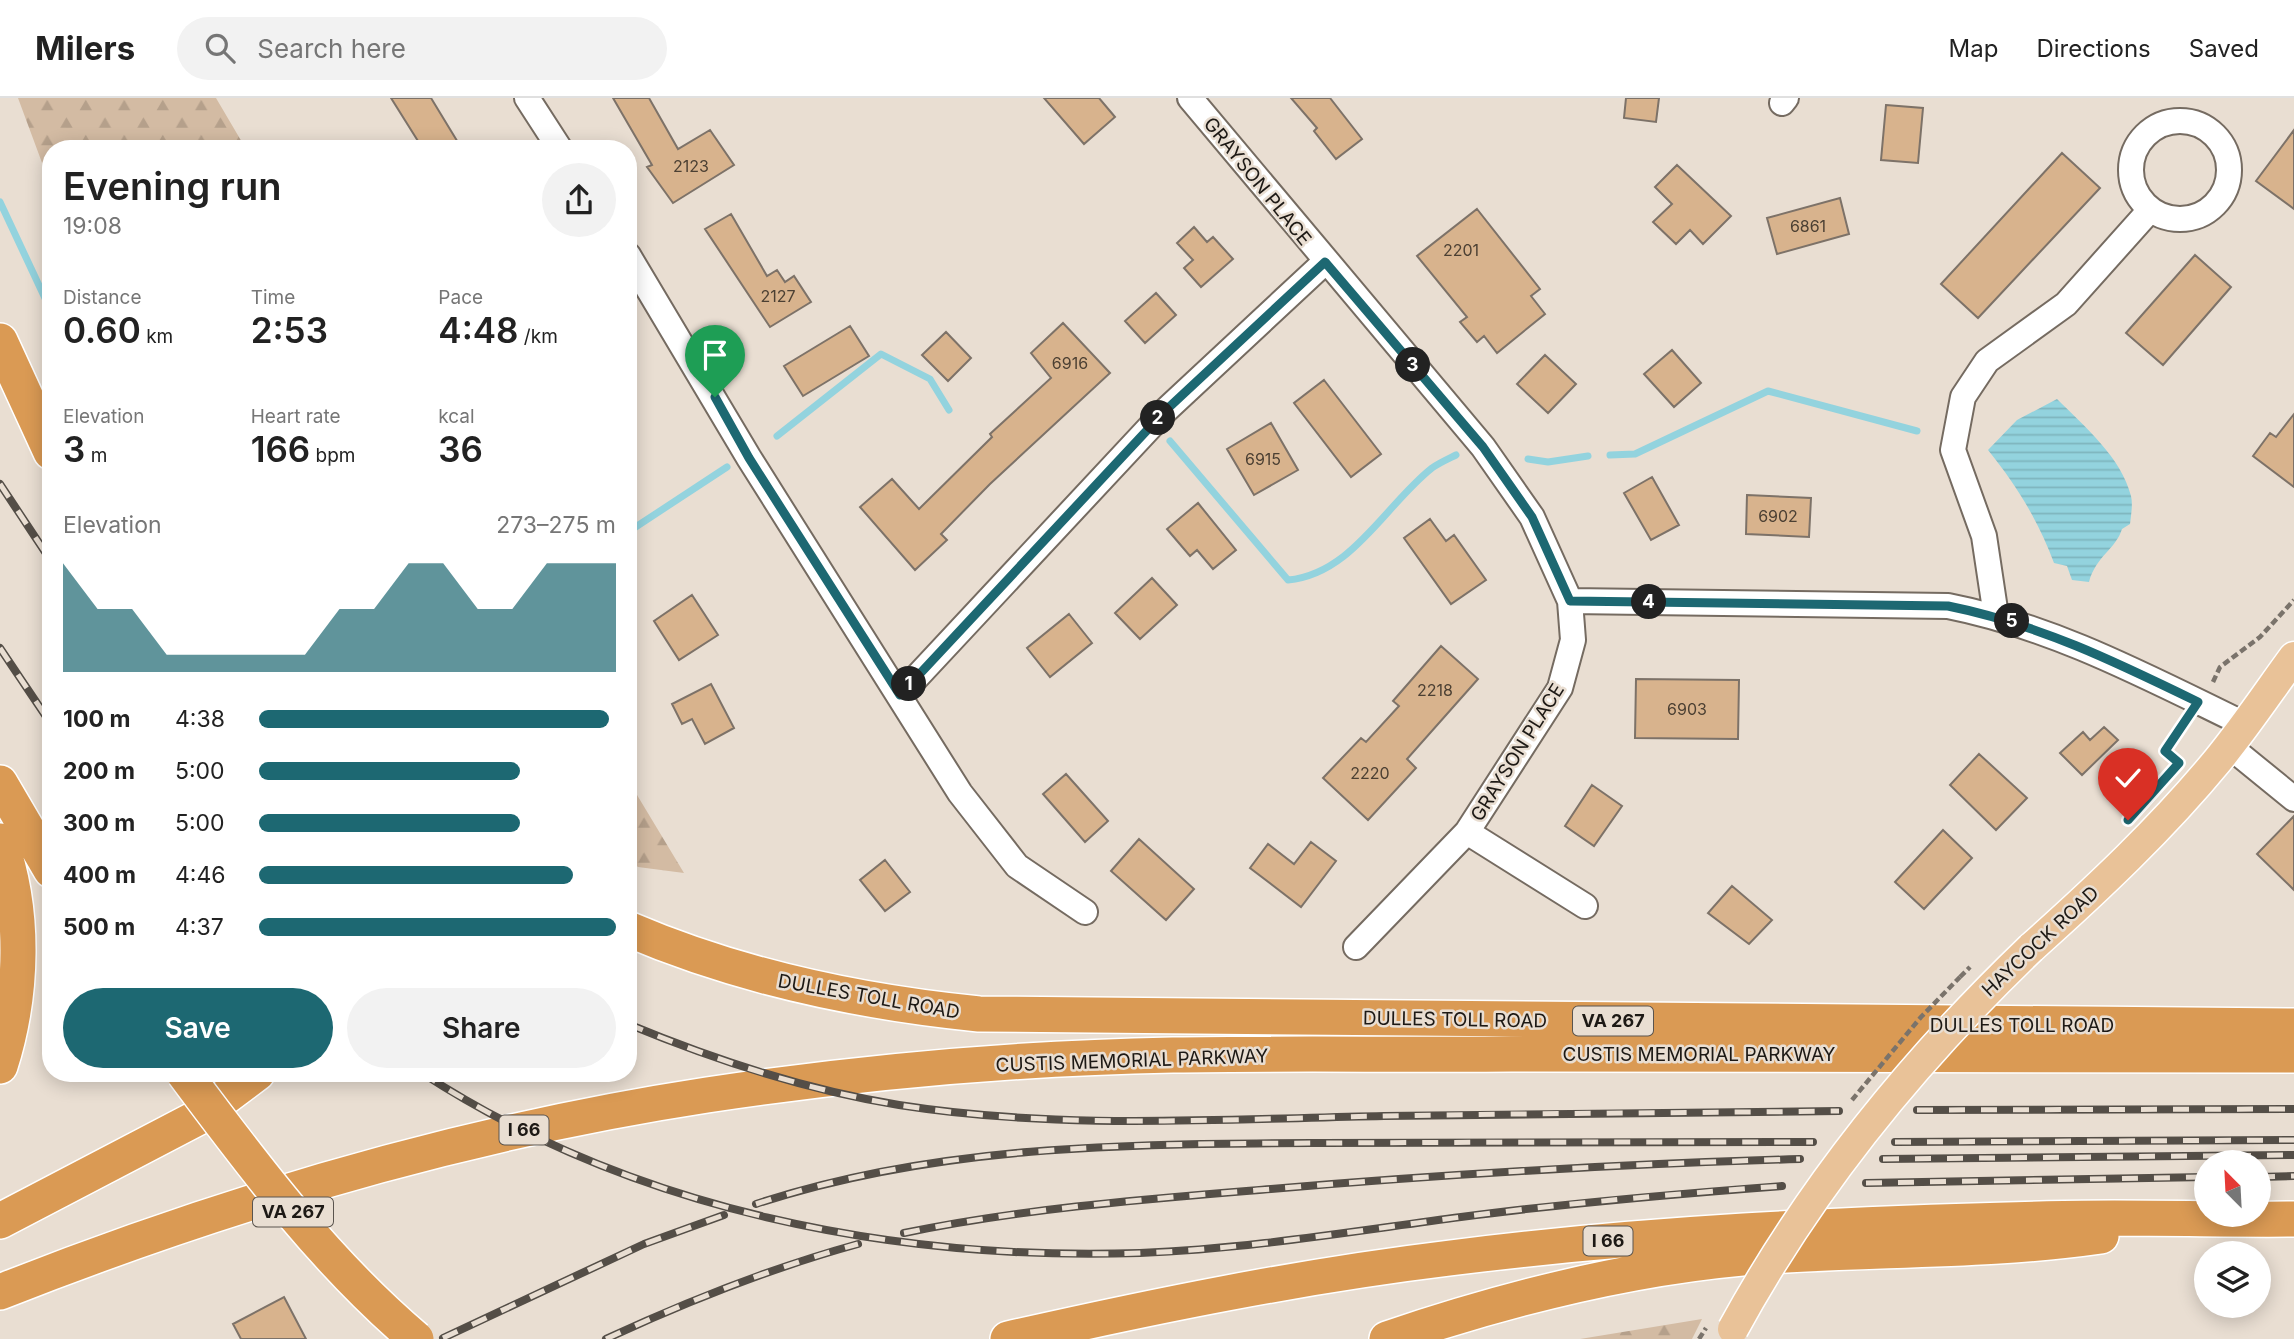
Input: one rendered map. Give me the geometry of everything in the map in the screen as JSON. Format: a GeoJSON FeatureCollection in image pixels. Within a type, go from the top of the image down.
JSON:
{"type":"FeatureCollection","features":[{"type":"Feature","properties":{"kind":"highway"},"geometry":{"type":"LineString","coordinates":[[0,341],[42,413]]}},
{"type":"Feature","properties":{"kind":"highway"},"geometry":{"type":"LineString","coordinates":[[0,341],[42,432]]}},
{"type":"Feature","properties":{"kind":"highway"},"geometry":{"type":"LineString","coordinates":[[0,783],[42,855]]}},
{"type":"Feature","properties":{"kind":"highway"},"geometry":{"type":"LineString","coordinates":[[0,841],[13,886],[18,929],[14,993],[0,1066]]}},
{"type":"Feature","properties":{"kind":"highway","name":"DULLES TOLL ROAD"},"geometry":{"type":"LineString","coordinates":[[637,932],[712,961],[798,986],[888,1003],[979,1014],[2294,1026]]}},
{"type":"Feature","properties":{"kind":"highway","name":"CUSTIS MEMORIAL PARKWAY"},"geometry":{"type":"LineString","coordinates":[[0,1292],[230,1209],[353,1172],[464,1143],[603,1113],[828,1079],[953,1066],[1170,1055],[2294,1055]]}},
{"type":"Feature","properties":{"kind":"highway","name":"VA 267"},"geometry":{"type":"LineString","coordinates":[[191,1082],[310,1232],[364,1291],[416,1339]]}},
{"type":"Feature","properties":{"kind":"highway"},"geometry":{"type":"LineString","coordinates":[[0,1221],[197,1118],[245,1082]]}},
{"type":"Feature","properties":{"kind":"highway","name":"I 66"},"geometry":{"type":"LineString","coordinates":[[1008,1339],[1240,1290],[1389,1266],[1529,1249],[1696,1235],[2029,1219],[2194,1220]]}},
{"type":"Feature","properties":{"kind":"highway","name":"I 66"},"geometry":{"type":"LineString","coordinates":[[2272,1219],[2294,1219]]}},
{"type":"Feature","properties":{"kind":"highway"},"geometry":{"type":"LineString","coordinates":[[1387,1339],[1544,1292],[1690,1264],[1756,1257],[2040,1245],[2194,1223]]}},
{"type":"Feature","properties":{"kind":"main road","name":"HAYCOCK ROAD"},"geometry":{"type":"LineString","coordinates":[[1730,1334],[1787,1236],[1863,1130],[1947,1032],[2031,948],[2121,865],[2183,800],[2294,657]]}},
{"type":"Feature","properties":{"kind":"street"},"geometry":{"type":"LineString","coordinates":[[527,98],[554,140]]}},
{"type":"Feature","properties":{"kind":"street","name":"GRAYSON PLACE"},"geometry":{"type":"LineString","coordinates":[[1190,98],[1483,447],[1532,517],[1570,601],[1573,640],[1560,688],[1467,832],[1356,947]]}},
{"type":"Feature","properties":{"kind":"street"},"geometry":{"type":"LineString","coordinates":[[2182,120],[2199,124],[2214,133],[2225,146],[2230,176],[2225,192],[2214,206],[2200,216],[2183,220],[2166,218],[2150,210],[2134,187],[2130,170],[2134,153],[2143,138],[2156,127],[2182,120]]}},
{"type":"Feature","properties":{"kind":"street"},"geometry":{"type":"LineString","coordinates":[[1996,616],[1984,536],[1953,450],[1963,397],[1987,361],[2066,304],[2150,210]]}},
{"type":"Feature","properties":{"kind":"street"},"geometry":{"type":"LineString","coordinates":[[900,695],[1165,411],[1325,262]]}},
{"type":"Feature","properties":{"kind":"street"},"geometry":{"type":"LineString","coordinates":[[637,270],[749,458],[960,793],[1017,866],[1085,912]]}},
{"type":"Feature","properties":{"kind":"street"},"geometry":{"type":"LineString","coordinates":[[1570,601],[1948,606],[1996,616],[2044,631],[2109,658],[2198,702],[2236,735],[2267,777],[2294,799]]}},
{"type":"Feature","properties":{"kind":"street"},"geometry":{"type":"LineString","coordinates":[[2267,777],[2294,784]]}},
{"type":"Feature","properties":{"kind":"street"},"geometry":{"type":"LineString","coordinates":[[1467,832],[1585,906]]}},
{"type":"Feature","properties":{"kind":"path"},"geometry":{"type":"LineString","coordinates":[[2171,773],[2179,763],[2165,751],[2219,674],[2220,667],[2260,637],[2294,600]]}},
{"type":"Feature","properties":{"kind":"path"},"geometry":{"type":"LineString","coordinates":[[1960,977],[1979,959]]}},
{"type":"Feature","properties":{"kind":"green space"},"geometry":{"type":"Polygon","coordinates":[[[18,98],[216,98],[241,140],[42,140],[42,163],[18,98]]]}},
{"type":"Feature","properties":{"kind":"green space"},"geometry":{"type":"Polygon","coordinates":[[[637,795],[684,873],[637,866],[637,795]]]}},
{"type":"Feature","properties":{"kind":"green space"},"geometry":{"type":"Polygon","coordinates":[[[1702,1319],[1692,1339],[1580,1339],[1702,1319]]]}},
{"type":"Feature","properties":{"kind":"water"},"geometry":{"type":"Polygon","coordinates":[[[2057,399],[2111,456],[2132,499],[2130,524],[2122,529],[2096,566],[2089,582],[2072,580],[2067,566],[2054,563],[2026,504],[1988,450],[2017,420],[2057,399]]]}},
{"type":"Feature","properties":{"kind":"building"},"geometry":{"type":"Polygon","coordinates":[[[391,98],[431,98],[457,140],[417,140],[391,98]]]}},
{"type":"Feature","properties":{"kind":"building"},"geometry":{"type":"Polygon","coordinates":[[[613,98],[649,98],[678,149],[710,130],[734,165],[673,203],[647,167],[652,165],[613,98]]]}},
{"type":"Feature","properties":{"kind":"building"},"geometry":{"type":"Polygon","coordinates":[[[1044,98],[1099,98],[1115,117],[1084,144],[1044,98]]]}},
{"type":"Feature","properties":{"kind":"building"},"geometry":{"type":"Polygon","coordinates":[[[1291,98],[1330,98],[1362,139],[1336,159],[1314,131],[1317,128],[1291,98]]]}},
{"type":"Feature","properties":{"kind":"building"},"geometry":{"type":"Polygon","coordinates":[[[1626,98],[1659,98],[1656,122],[1624,118],[1626,98]]]}},
{"type":"Feature","properties":{"kind":"building"},"geometry":{"type":"Polygon","coordinates":[[[1886,105],[1923,108],[1918,163],[1881,160],[1886,105]]]}},
{"type":"Feature","properties":{"kind":"building"},"geometry":{"type":"Polygon","coordinates":[[[2294,130],[2294,209],[2256,181],[2294,130]]]}},
{"type":"Feature","properties":{"kind":"building"},"geometry":{"type":"Polygon","coordinates":[[[2062,153],[2100,188],[1978,318],[1941,284],[2062,153]]]}},
{"type":"Feature","properties":{"kind":"building"},"geometry":{"type":"Polygon","coordinates":[[[1677,165],[1731,216],[1703,244],[1690,230],[1676,244],[1653,222],[1672,204],[1655,187],[1677,165]]]}},
{"type":"Feature","properties":{"kind":"building"},"geometry":{"type":"Polygon","coordinates":[[[1840,198],[1849,234],[1777,254],[1767,218],[1840,198]]]}},
{"type":"Feature","properties":{"kind":"building"},"geometry":{"type":"Polygon","coordinates":[[[1477,209],[1540,289],[1531,296],[1545,314],[1497,353],[1484,336],[1477,342],[1460,322],[1467,317],[1417,256],[1477,209]]]}},
{"type":"Feature","properties":{"kind":"building"},"geometry":{"type":"Polygon","coordinates":[[[731,214],[767,276],[777,270],[785,282],[794,276],[811,302],[770,327],[705,229],[731,214]]]}},
{"type":"Feature","properties":{"kind":"building"},"geometry":{"type":"Polygon","coordinates":[[[1194,227],[1207,242],[1213,237],[1233,259],[1201,287],[1184,268],[1193,260],[1177,243],[1194,227]]]}},
{"type":"Feature","properties":{"kind":"building"},"geometry":{"type":"Polygon","coordinates":[[[2195,255],[2231,287],[2163,365],[2126,333],[2195,255]]]}},
{"type":"Feature","properties":{"kind":"building"},"geometry":{"type":"Polygon","coordinates":[[[1156,293],[1176,315],[1145,343],[1125,321],[1156,293]]]}},
{"type":"Feature","properties":{"kind":"building"},"geometry":{"type":"Polygon","coordinates":[[[1063,323],[1110,373],[990,484],[941,534],[947,540],[915,570],[860,507],[892,479],[919,509],[992,437],[990,434],[1051,378],[1031,353],[1063,323]]]}},
{"type":"Feature","properties":{"kind":"building"},"geometry":{"type":"Polygon","coordinates":[[[850,326],[869,356],[803,396],[784,366],[850,326]]]}},
{"type":"Feature","properties":{"kind":"building"},"geometry":{"type":"Polygon","coordinates":[[[946,332],[971,358],[948,381],[922,355],[946,332]]]}},
{"type":"Feature","properties":{"kind":"building"},"geometry":{"type":"Polygon","coordinates":[[[1672,350],[1701,383],[1674,407],[1644,374],[1672,350]]]}},
{"type":"Feature","properties":{"kind":"building"},"geometry":{"type":"Polygon","coordinates":[[[1545,355],[1576,384],[1548,413],[1517,384],[1545,355]]]}},
{"type":"Feature","properties":{"kind":"building"},"geometry":{"type":"Polygon","coordinates":[[[1324,380],[1381,454],[1351,477],[1294,403],[1324,380]]]}},
{"type":"Feature","properties":{"kind":"building"},"geometry":{"type":"Polygon","coordinates":[[[2294,414],[2294,487],[2253,456],[2270,433],[2276,437],[2294,414]]]}},
{"type":"Feature","properties":{"kind":"building"},"geometry":{"type":"Polygon","coordinates":[[[1271,423],[1298,470],[1254,495],[1227,449],[1271,423]]]}},
{"type":"Feature","properties":{"kind":"building"},"geometry":{"type":"Polygon","coordinates":[[[1652,477],[1679,525],[1651,540],[1624,493],[1652,477]]]}},
{"type":"Feature","properties":{"kind":"building"},"geometry":{"type":"Polygon","coordinates":[[[1747,495],[1811,498],[1809,537],[1746,534],[1747,495]]]}},
{"type":"Feature","properties":{"kind":"building"},"geometry":{"type":"Polygon","coordinates":[[[1198,503],[1236,550],[1213,569],[1197,550],[1190,556],[1167,529],[1198,503]]]}},
{"type":"Feature","properties":{"kind":"building"},"geometry":{"type":"Polygon","coordinates":[[[1430,519],[1446,541],[1454,535],[1486,580],[1451,604],[1404,538],[1430,519]]]}},
{"type":"Feature","properties":{"kind":"building"},"geometry":{"type":"Polygon","coordinates":[[[1152,578],[1177,605],[1140,639],[1115,613],[1152,578]]]}},
{"type":"Feature","properties":{"kind":"building"},"geometry":{"type":"Polygon","coordinates":[[[692,595],[718,635],[679,660],[654,621],[692,595]]]}},
{"type":"Feature","properties":{"kind":"building"},"geometry":{"type":"Polygon","coordinates":[[[1069,614],[1092,643],[1050,677],[1027,648],[1069,614]]]}},
{"type":"Feature","properties":{"kind":"building"},"geometry":{"type":"Polygon","coordinates":[[[1441,646],[1478,679],[1407,759],[1416,768],[1368,820],[1323,778],[1361,738],[1366,742],[1399,706],[1393,701],[1441,646]]]}},
{"type":"Feature","properties":{"kind":"building"},"geometry":{"type":"Polygon","coordinates":[[[1636,679],[1739,680],[1738,739],[1635,738],[1636,679]]]}},
{"type":"Feature","properties":{"kind":"building"},"geometry":{"type":"Polygon","coordinates":[[[711,684],[734,728],[705,744],[692,719],[682,724],[672,704],[711,684]]]}},
{"type":"Feature","properties":{"kind":"building"},"geometry":{"type":"Polygon","coordinates":[[[2104,727],[2118,740],[2082,775],[2060,753],[2083,732],[2090,740],[2104,727]]]}},
{"type":"Feature","properties":{"kind":"building"},"geometry":{"type":"Polygon","coordinates":[[[1979,754],[2027,798],[1996,830],[1950,785],[1979,754]]]}},
{"type":"Feature","properties":{"kind":"building"},"geometry":{"type":"Polygon","coordinates":[[[1066,774],[1108,821],[1085,842],[1043,794],[1066,774]]]}},
{"type":"Feature","properties":{"kind":"building"},"geometry":{"type":"Polygon","coordinates":[[[1592,785],[1622,806],[1594,846],[1565,826],[1592,785]]]}},
{"type":"Feature","properties":{"kind":"building"},"geometry":{"type":"Polygon","coordinates":[[[2294,816],[2294,890],[2257,854],[2294,816]]]}},
{"type":"Feature","properties":{"kind":"building"},"geometry":{"type":"Polygon","coordinates":[[[1943,830],[1972,858],[1924,909],[1895,882],[1943,830]]]}},
{"type":"Feature","properties":{"kind":"building"},"geometry":{"type":"Polygon","coordinates":[[[1139,839],[1194,889],[1166,920],[1111,871],[1139,839]]]}},
{"type":"Feature","properties":{"kind":"building"},"geometry":{"type":"Polygon","coordinates":[[[1311,842],[1336,861],[1301,907],[1250,868],[1268,844],[1294,864],[1311,842]]]}},
{"type":"Feature","properties":{"kind":"building"},"geometry":{"type":"Polygon","coordinates":[[[885,860],[910,892],[885,911],[860,880],[885,860]]]}},
{"type":"Feature","properties":{"kind":"building"},"geometry":{"type":"Polygon","coordinates":[[[1732,886],[1772,920],[1749,944],[1708,913],[1732,886]]]}},
{"type":"Feature","properties":{"kind":"building"},"geometry":{"type":"Polygon","coordinates":[[[284,1297],[306,1339],[241,1339],[233,1324],[284,1297]]]}},
{"type":"Feature","properties":{"kind":"waterway"},"geometry":{"type":"LineString","coordinates":[[0,202],[42,292]]}},
{"type":"Feature","properties":{"kind":"waterway"},"geometry":{"type":"LineString","coordinates":[[777,436],[881,354],[930,379],[949,410]]}},
{"type":"Feature","properties":{"kind":"waterway"},"geometry":{"type":"LineString","coordinates":[[1610,455],[1635,454],[1768,391],[1917,431]]}},
{"type":"Feature","properties":{"kind":"waterway"},"geometry":{"type":"LineString","coordinates":[[1170,441],[1288,580],[1311,575],[1349,552],[1415,483],[1432,468],[1456,455]]}},
{"type":"Feature","properties":{"kind":"waterway"},"geometry":{"type":"LineString","coordinates":[[1528,459],[1548,462],[1588,456]]}},
{"type":"Feature","properties":{"kind":"waterway"},"geometry":{"type":"LineString","coordinates":[[637,526],[727,467]]}},
{"type":"Feature","properties":{"kind":"railway"},"geometry":{"type":"LineString","coordinates":[[0,484],[42,547]]}},
{"type":"Feature","properties":{"kind":"railway"},"geometry":{"type":"LineString","coordinates":[[0,648],[42,711]]}},
{"type":"Feature","properties":{"kind":"railway"},"geometry":{"type":"LineString","coordinates":[[637,1028],[727,1061],[830,1091],[899,1105],[1019,1118],[1141,1121],[1839,1111]]}},
{"type":"Feature","properties":{"kind":"railway"},"geometry":{"type":"LineString","coordinates":[[438,1082],[503,1120],[588,1160],[676,1192],[767,1217],[859,1236],[953,1248],[1047,1253],[1180,1251],[1300,1239],[1541,1207],[1782,1186]]}},
{"type":"Feature","properties":{"kind":"railway"},"geometry":{"type":"LineString","coordinates":[[1917,1110],[2294,1109]]}},
{"type":"Feature","properties":{"kind":"railway"},"geometry":{"type":"LineString","coordinates":[[1895,1142],[2294,1140]]}},
{"type":"Feature","properties":{"kind":"railway"},"geometry":{"type":"LineString","coordinates":[[756,1204],[825,1184],[895,1169],[1036,1151],[1249,1143],[1813,1142]]}},
{"type":"Feature","properties":{"kind":"railway"},"geometry":{"type":"LineString","coordinates":[[1883,1159],[2294,1155]]}},
{"type":"Feature","properties":{"kind":"railway"},"geometry":{"type":"LineString","coordinates":[[904,1233],[1041,1211],[1225,1193],[1535,1170],[1800,1159]]}},
{"type":"Feature","properties":{"kind":"railway"},"geometry":{"type":"LineString","coordinates":[[2272,1177],[2294,1176]]}},
{"type":"Feature","properties":{"kind":"railway"},"geometry":{"type":"LineString","coordinates":[[1866,1183],[2194,1177]]}},
{"type":"Feature","properties":{"kind":"railway"},"geometry":{"type":"LineString","coordinates":[[443,1338],[644,1244],[724,1215]]}},
{"type":"Feature","properties":{"kind":"railway"},"geometry":{"type":"LineString","coordinates":[[606,1339],[730,1286],[858,1244]]}},
{"type":"Feature","properties":{"kind":"route"},"geometry":{"type":"LineString","coordinates":[[715,397],[749,458],[900,695],[1165,411],[1325,262],[1483,447],[1532,517],[1570,601],[1948,606],[1996,616],[2044,631],[2109,658],[2198,702],[2165,751],[2179,763],[2128,820]]}}]}
